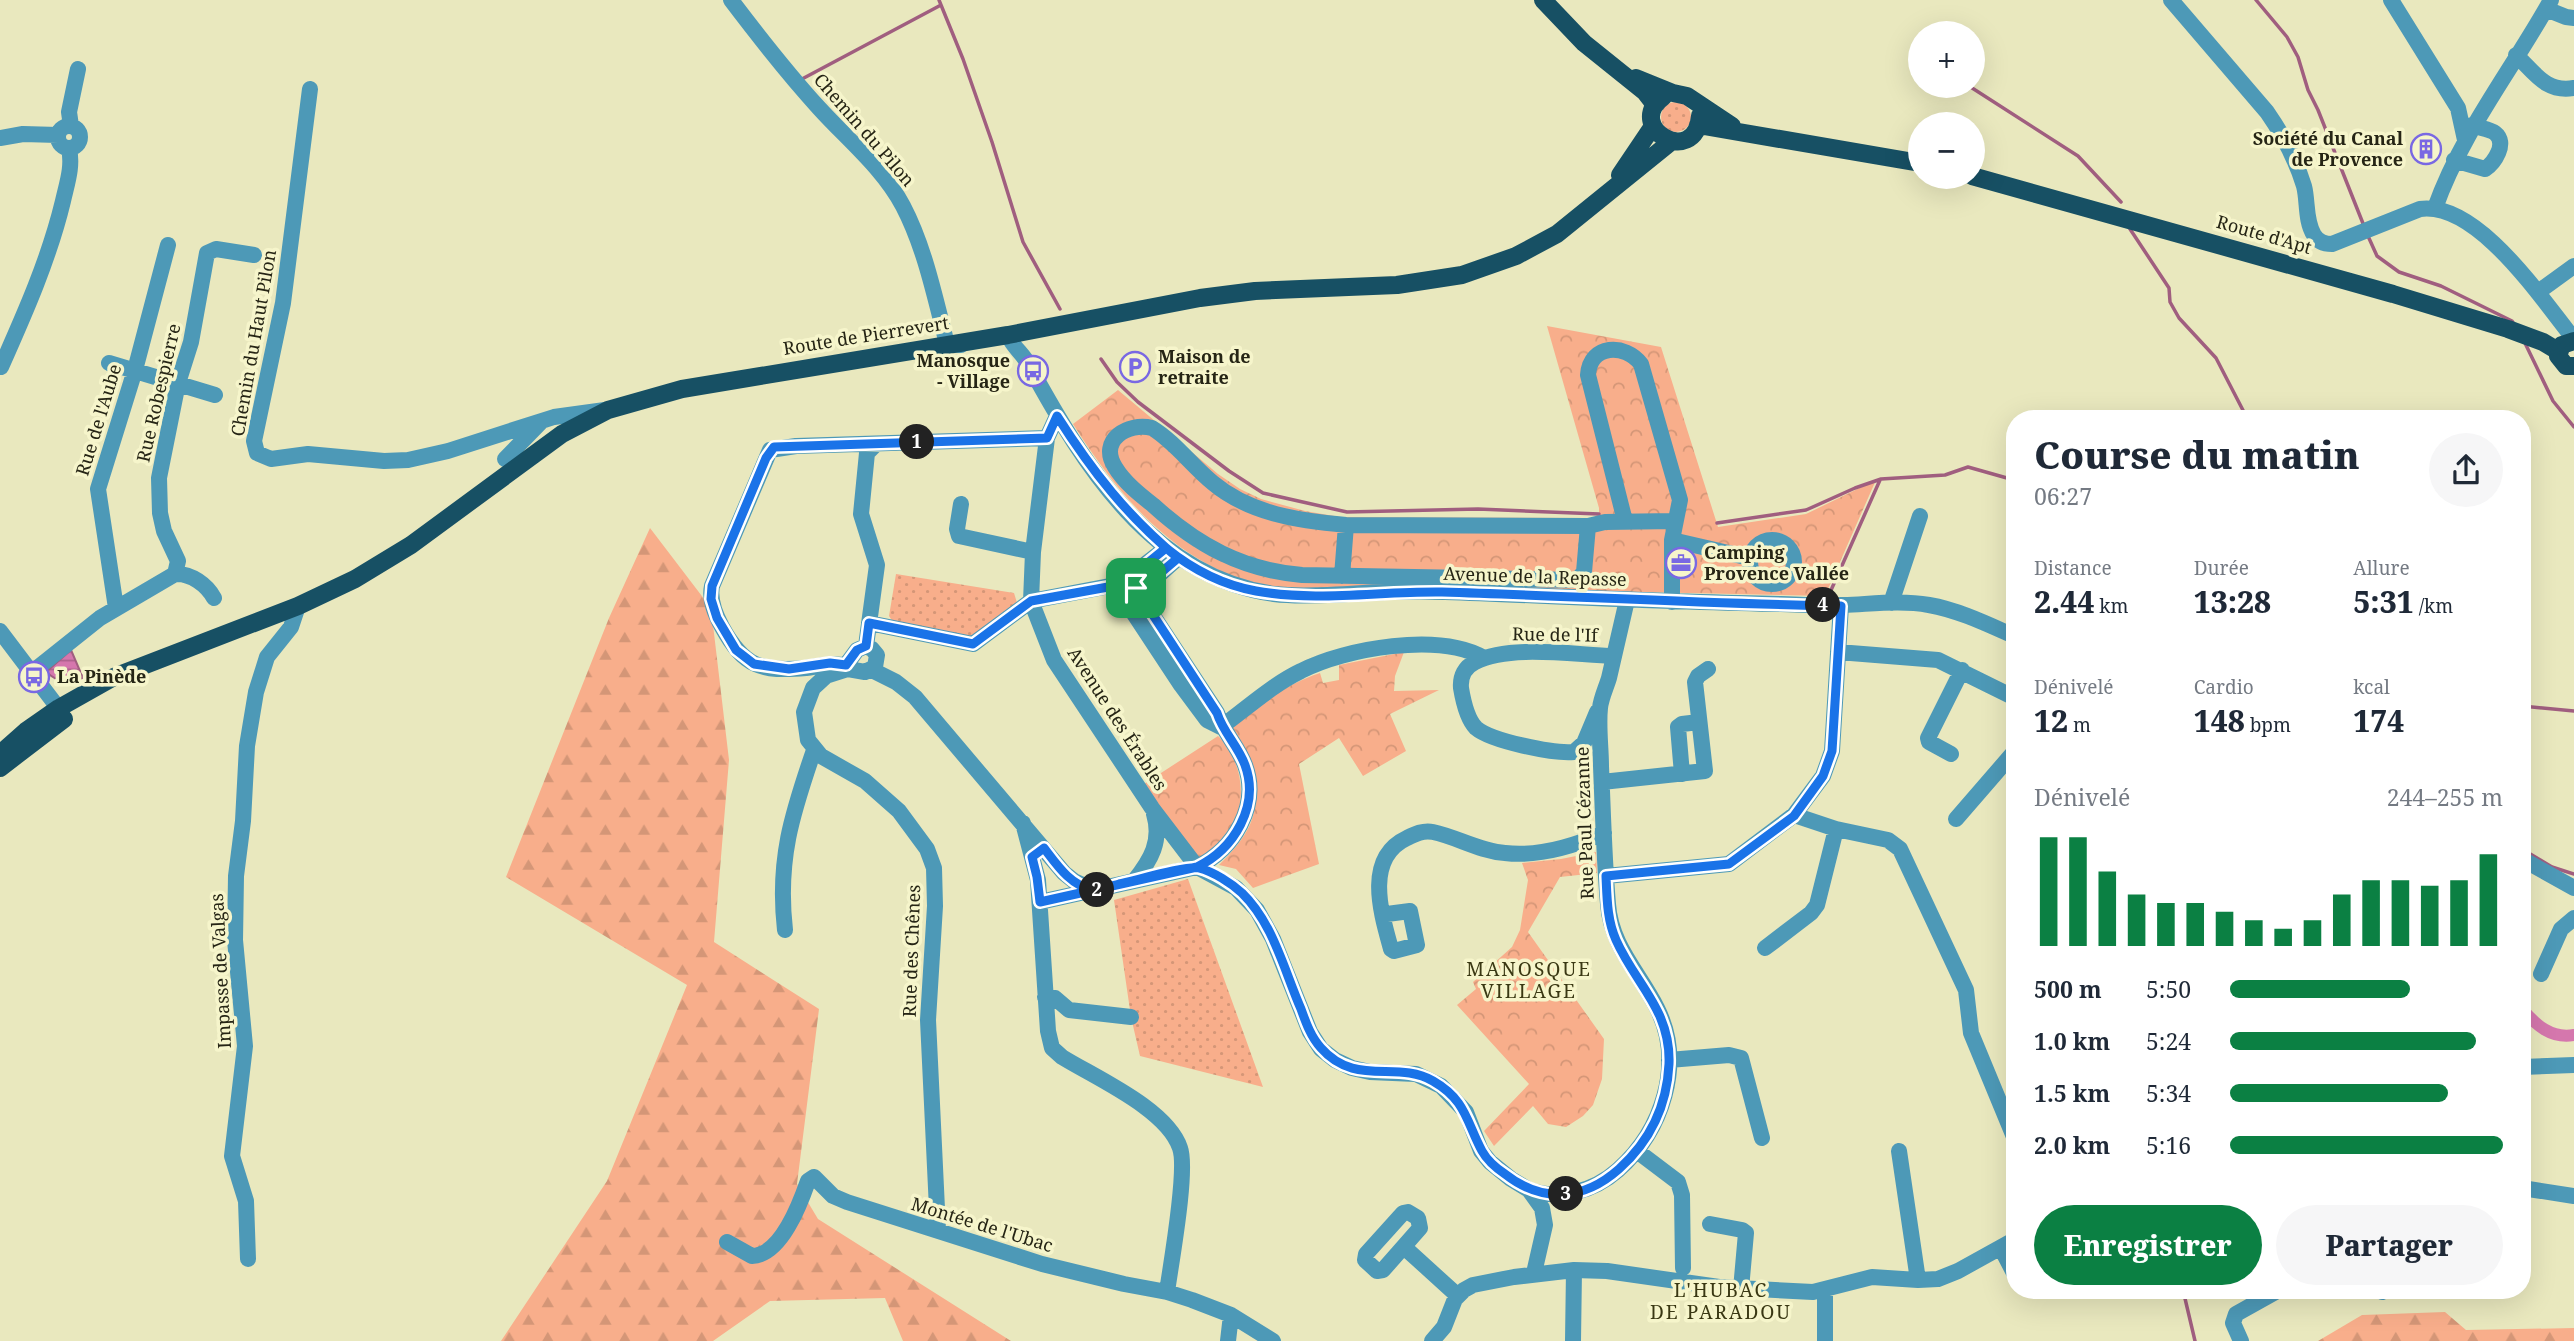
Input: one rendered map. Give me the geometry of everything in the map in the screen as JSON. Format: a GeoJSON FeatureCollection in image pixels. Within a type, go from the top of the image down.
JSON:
{"type":"FeatureCollection","features":[{"type":"Feature","properties":{"kind":"main road"},"geometry":{"type":"LineString","coordinates":[[1543,0],[1584,43],[1623,73],[1649,96],[1655,105]]}},
{"type":"Feature","properties":{"kind":"main road"},"geometry":{"type":"LineString","coordinates":[[1623,73],[1673,93],[1680,93],[1741,132]]}},
{"type":"Feature","properties":{"kind":"main road"},"geometry":{"type":"LineString","coordinates":[[1673,93],[1659,99],[1652,112],[1653,126],[1664,139],[1672,141],[1691,136],[1698,125],[1699,112],[1693,100]]}},
{"type":"Feature","properties":{"kind":"main road"},"geometry":{"type":"LineString","coordinates":[[1698,125],[1908,161]]}},
{"type":"Feature","properties":{"kind":"main road","name":"Route de Pierrevert"},"geometry":{"type":"LineString","coordinates":[[1600,200],[1653,126]]}},
{"type":"Feature","properties":{"kind":"main road","name":"Route de Pierrevert"},"geometry":{"type":"LineString","coordinates":[[68,710],[114,677],[298,606],[355,579],[411,545],[509,464],[608,410],[682,389],[947,344],[1014,338],[1200,298],[1255,292],[1407,284],[1462,275],[1507,260],[1545,242],[1570,226],[1672,141]]}},
{"type":"Feature","properties":{"kind":"main road","name":"Route d'Apt"},"geometry":{"type":"LineString","coordinates":[[1985,180],[2508,329],[2560,341]]}},
{"type":"Feature","properties":{"kind":"main road"},"geometry":{"type":"LineString","coordinates":[[2560,341],[2561,362],[2566,366],[2574,366]]}},
{"type":"Feature","properties":{"kind":"main road","name":"Route de Pierrevert"},"geometry":{"type":"LineString","coordinates":[[68,710],[184,650]]}},
{"type":"Feature","properties":{"kind":"main road"},"geometry":{"type":"LineString","coordinates":[[0,768],[9,754],[68,710]]}},
{"type":"Feature","properties":{"kind":"street","name":"Chemin du Pilon"},"geometry":{"type":"LineString","coordinates":[[731,0],[819,108],[870,162],[898,198],[928,272],[947,344]]}},
{"type":"Feature","properties":{"kind":"street"},"geometry":{"type":"LineString","coordinates":[[2171,0],[2259,102],[2277,127],[2301,178],[2314,235],[2328,244],[2420,209],[2435,208],[2453,215],[2480,233],[2519,268],[2538,292],[2560,341]]}},
{"type":"Feature","properties":{"kind":"street"},"geometry":{"type":"LineString","coordinates":[[2391,0],[2458,108],[2468,132]]}},
{"type":"Feature","properties":{"kind":"street"},"geometry":{"type":"LineString","coordinates":[[2435,208],[2468,132],[2548,4],[2566,17],[2574,18]]}},
{"type":"Feature","properties":{"kind":"street"},"geometry":{"type":"LineString","coordinates":[[2516,55],[2552,88],[2574,88]]}},
{"type":"Feature","properties":{"kind":"street"},"geometry":{"type":"LineString","coordinates":[[1,367],[30,302],[54,236],[71,164],[69,148],[60,144],[78,69]]}},
{"type":"Feature","properties":{"kind":"street","name":"Chemin du Haut Pilon"},"geometry":{"type":"LineString","coordinates":[[310,89],[283,303],[256,428],[255,449],[260,456],[271,459],[309,454],[384,461],[423,458],[568,414],[608,410]]}},
{"type":"Feature","properties":{"kind":"street"},"geometry":{"type":"LineString","coordinates":[[0,138],[64,131]]}},
{"type":"Feature","properties":{"kind":"street"},"geometry":{"type":"LineString","coordinates":[[2454,160],[2485,169],[2495,158],[2500,146],[2494,133],[2468,132]]}},
{"type":"Feature","properties":{"kind":"street","name":"Rue de l'Aube"},"geometry":{"type":"LineString","coordinates":[[117,608],[97,495],[135,370],[168,245]]}},
{"type":"Feature","properties":{"kind":"street","name":"Rue Robespierre"},"geometry":{"type":"LineString","coordinates":[[175,574],[178,561],[162,523],[159,488],[178,383],[191,342],[207,253],[216,249],[254,255]]}},
{"type":"Feature","properties":{"kind":"street"},"geometry":{"type":"LineString","coordinates":[[2538,292],[2574,266]]}},
{"type":"Feature","properties":{"kind":"street","name":"Avenue de la Repasse"},"geometry":{"type":"LineString","coordinates":[[1014,338],[1057,416],[1121,505],[1172,553],[1225,582],[1276,594],[1307,596],[1427,592],[1841,606],[1911,603],[1938,607],[2006,633]]}},
{"type":"Feature","properties":{"kind":"street"},"geometry":{"type":"LineString","coordinates":[[1625,521],[1588,375],[1589,364],[1593,358],[1604,351],[1615,349],[1637,359],[1643,369],[1680,500],[1672,540],[1672,602]]}},
{"type":"Feature","properties":{"kind":"street"},"geometry":{"type":"LineString","coordinates":[[109,363],[215,395]]}},
{"type":"Feature","properties":{"kind":"street","name":"Avenue des Érables"},"geometry":{"type":"LineString","coordinates":[[1057,416],[1047,438],[1033,552],[1031,601],[1054,660],[1152,808],[1197,867]]}},
{"type":"Feature","properties":{"kind":"street"},"geometry":{"type":"LineString","coordinates":[[481,441],[497,449],[509,464],[543,421]]}},
{"type":"Feature","properties":{"kind":"street"},"geometry":{"type":"LineString","coordinates":[[1588,526],[1584,572],[1577,580],[1342,576],[1274,572],[1236,561],[1208,548],[1172,522],[1127,482],[1112,461],[1111,446],[1121,433],[1129,428],[1152,428],[1213,483],[1244,501],[1292,519],[1346,525],[1588,526],[1605,522],[1675,521]]}},
{"type":"Feature","properties":{"kind":"street"},"geometry":{"type":"LineString","coordinates":[[866,646],[877,655],[877,663],[872,670],[864,672],[830,663],[789,669],[768,667],[750,662],[736,650],[721,625],[712,603],[711,591],[770,450],[787,446],[1047,438]]}},
{"type":"Feature","properties":{"kind":"street"},"geometry":{"type":"LineString","coordinates":[[866,646],[877,562],[861,512],[867,453],[876,444]]}},
{"type":"Feature","properties":{"kind":"street"},"geometry":{"type":"LineString","coordinates":[[961,504],[957,530],[959,536],[1033,552]]}},
{"type":"Feature","properties":{"kind":"street"},"geometry":{"type":"LineString","coordinates":[[1891,603],[1920,516]]}},
{"type":"Feature","properties":{"kind":"street"},"geometry":{"type":"LineString","coordinates":[[1342,576],[1346,525]]}},
{"type":"Feature","properties":{"kind":"street"},"geometry":{"type":"LineString","coordinates":[[1672,540],[1750,558]]}},
{"type":"Feature","properties":{"kind":"street"},"geometry":{"type":"LineString","coordinates":[[869,623],[973,644],[1031,601],[1124,586],[1172,553]]}},
{"type":"Feature","properties":{"kind":"street"},"geometry":{"type":"LineString","coordinates":[[31,673],[67,642],[117,608],[175,574],[186,575],[206,586],[215,598]]}},
{"type":"Feature","properties":{"kind":"street"},"geometry":{"type":"LineString","coordinates":[[1040,902],[1197,867],[1217,856],[1229,844],[1239,828],[1247,806],[1250,789],[1244,764],[1222,727],[1217,713],[1124,586]]}},
{"type":"Feature","properties":{"kind":"street","name":"Rue Paul Cézanne"},"geometry":{"type":"LineString","coordinates":[[1529,1190],[1548,1195],[1567,1194],[1604,1181],[1637,1151],[1647,1137],[1661,1108],[1667,1087],[1669,1060],[1665,1030],[1657,1008],[1621,951],[1612,930],[1606,876],[1600,707],[1627,600]]}},
{"type":"Feature","properties":{"kind":"street","name":"Impasse de Valgas"},"geometry":{"type":"LineString","coordinates":[[248,1259],[246,1201],[232,1156],[245,1046],[235,940],[236,876],[247,746],[256,692],[267,657],[291,627],[298,606]]}},
{"type":"Feature","properties":{"kind":"street"},"geometry":{"type":"LineString","coordinates":[[1606,876],[1729,864],[1794,816],[1823,776],[1832,751],[1841,606]]}},
{"type":"Feature","properties":{"kind":"street"},"geometry":{"type":"LineString","coordinates":[[0,631],[31,673],[68,710]]}},
{"type":"Feature","properties":{"kind":"street"},"geometry":{"type":"LineString","coordinates":[[1222,727],[1299,671],[1320,663],[1399,644],[1450,647],[1484,658]]}},
{"type":"Feature","properties":{"kind":"street"},"geometry":{"type":"LineString","coordinates":[[785,930],[781,899],[788,836],[797,798],[814,750],[804,724],[808,698],[822,679],[847,667],[857,650],[866,646]]}},
{"type":"Feature","properties":{"kind":"street","name":"Rue de l'If"},"geometry":{"type":"LineString","coordinates":[[1484,658],[1513,652],[1614,656]]}},
{"type":"Feature","properties":{"kind":"street"},"geometry":{"type":"LineString","coordinates":[[1838,652],[1938,660],[2006,693]]}},
{"type":"Feature","properties":{"kind":"street"},"geometry":{"type":"LineString","coordinates":[[1484,658],[1465,670],[1461,687],[1473,724],[1492,737],[1534,747],[1574,752],[1584,743],[1600,707]]}},
{"type":"Feature","properties":{"kind":"street"},"geometry":{"type":"LineString","coordinates":[[1602,782],[1705,771],[1695,680],[1707,669]]}},
{"type":"Feature","properties":{"kind":"street"},"geometry":{"type":"LineString","coordinates":[[872,670],[896,682],[919,702],[1023,822],[1038,853],[1070,878],[1096,891]]}},
{"type":"Feature","properties":{"kind":"street"},"geometry":{"type":"LineString","coordinates":[[1951,754],[1929,742],[1928,738],[1962,670]]}},
{"type":"Feature","properties":{"kind":"street"},"geometry":{"type":"LineString","coordinates":[[1682,774],[1678,729],[1682,724],[1699,722]]}},
{"type":"Feature","properties":{"kind":"street","name":"Rue des Chênes"},"geometry":{"type":"LineString","coordinates":[[814,750],[882,794],[910,824],[933,862],[936,891],[928,1020],[938,1230]]}},
{"type":"Feature","properties":{"kind":"street"},"geometry":{"type":"LineString","coordinates":[[1956,819],[2006,761]]}},
{"type":"Feature","properties":{"kind":"street"},"geometry":{"type":"LineString","coordinates":[[1134,881],[1150,859],[1157,843],[1157,826],[1152,808]]}},
{"type":"Feature","properties":{"kind":"street"},"geometry":{"type":"LineString","coordinates":[[1794,816],[1836,829],[1888,840],[1900,849],[1966,990],[1971,1033],[2006,1118]]}},
{"type":"Feature","properties":{"kind":"street"},"geometry":{"type":"LineString","coordinates":[[1765,948],[1818,905],[1836,829]]}},
{"type":"Feature","properties":{"kind":"street"},"geometry":{"type":"LineString","coordinates":[[1383,912],[1378,881],[1384,859],[1398,842],[1417,833],[1433,832],[1484,849],[1511,854],[1557,849],[1604,833]]}},
{"type":"Feature","properties":{"kind":"street"},"geometry":{"type":"LineString","coordinates":[[1038,853],[1037,877],[1045,997],[1048,1031],[1055,1052],[1154,1115],[1179,1145],[1182,1170],[1167,1292]]}},
{"type":"Feature","properties":{"kind":"street"},"geometry":{"type":"LineString","coordinates":[[2531,864],[2574,888]]}},
{"type":"Feature","properties":{"kind":"street"},"geometry":{"type":"LineString","coordinates":[[1197,867],[1236,888],[1257,910],[1273,939],[1310,1032],[1325,1052],[1352,1068],[1370,1072],[1416,1074],[1441,1086],[1466,1112],[1482,1152],[1511,1179],[1529,1190],[1542,1208],[1545,1225]]}},
{"type":"Feature","properties":{"kind":"street"},"geometry":{"type":"LineString","coordinates":[[2540,974],[2561,929],[2574,918]]}},
{"type":"Feature","properties":{"kind":"street"},"geometry":{"type":"LineString","coordinates":[[1045,997],[1055,998],[1069,1010],[1131,1017]]}},
{"type":"Feature","properties":{"kind":"street"},"geometry":{"type":"LineString","coordinates":[[1669,1060],[1729,1055],[1741,1058],[1762,1138]]}},
{"type":"Feature","properties":{"kind":"street"},"geometry":{"type":"LineString","coordinates":[[2531,1067],[2574,1065]]}},
{"type":"Feature","properties":{"kind":"street"},"geometry":{"type":"LineString","coordinates":[[1637,1151],[1680,1184],[1684,1268]]}},
{"type":"Feature","properties":{"kind":"street"},"geometry":{"type":"LineString","coordinates":[[1899,1151],[1918,1280]]}},
{"type":"Feature","properties":{"kind":"street","name":"Montée de l'Ubac"},"geometry":{"type":"LineString","coordinates":[[727,1242],[752,1256],[767,1251],[790,1223],[811,1177],[819,1179],[829,1193],[838,1199],[1056,1268],[1167,1292],[1231,1315],[1273,1341]]}},
{"type":"Feature","properties":{"kind":"street"},"geometry":{"type":"LineString","coordinates":[[2531,1189],[2574,1196]]}},
{"type":"Feature","properties":{"kind":"street"},"geometry":{"type":"LineString","coordinates":[[1534,1273],[1545,1225],[1567,1194]]}},
{"type":"Feature","properties":{"kind":"street"},"geometry":{"type":"LineString","coordinates":[[1710,1224],[1742,1230],[1745,1233],[1741,1289]]}},
{"type":"Feature","properties":{"kind":"street"},"geometry":{"type":"LineString","coordinates":[[1432,1341],[1444,1327],[1458,1296],[1474,1285],[1534,1273],[1574,1270],[1635,1274],[1741,1289],[1825,1291],[1853,1280],[1872,1277],[1918,1280],[1946,1276],[2006,1245]]}},
{"type":"Feature","properties":{"kind":"street"},"geometry":{"type":"LineString","coordinates":[[1404,1247],[1458,1296]]}},
{"type":"Feature","properties":{"kind":"street"},"geometry":{"type":"LineString","coordinates":[[1573,1341],[1574,1270]]}},
{"type":"Feature","properties":{"kind":"street"},"geometry":{"type":"LineString","coordinates":[[1825,1291],[1825,1341]]}},
{"type":"Feature","properties":{"kind":"street"},"geometry":{"type":"LineString","coordinates":[[2241,1341],[2233,1323],[2236,1314],[2263,1299]]}},
{"type":"Feature","properties":{"kind":"street"},"geometry":{"type":"LineString","coordinates":[[1228,1341],[1231,1315]]}},
{"type":"Feature","properties":{"kind":"green space"},"geometry":{"type":"Polygon","coordinates":[[[1676,102],[1687,106],[1691,117],[1687,128],[1676,132],[1665,128],[1661,117],[1665,106],[1676,102]]]}},
{"type":"Feature","properties":{"kind":"green space"},"geometry":{"type":"Polygon","coordinates":[[[1547,326],[1661,347],[1718,527],[1806,514],[1876,480],[1825,596],[1360,586],[1306,590],[1274,588],[1241,579],[1211,566],[1183,549],[1157,528],[1133,505],[1112,479],[1073,424],[1118,390],[1218,474],[1240,489],[1261,499],[1305,511],[1340,517],[1593,518],[1599,514],[1599,508],[1547,326]]]}},
{"type":"Feature","properties":{"kind":"green space"},"geometry":{"type":"Polygon","coordinates":[[[650,528],[711,608],[729,760],[714,942],[819,1009],[797,1184],[818,1219],[1011,1341],[903,1341],[885,1298],[770,1301],[713,1341],[501,1341],[607,1181],[687,985],[506,877],[609,618],[650,528]]]}},
{"type":"Feature","properties":{"kind":"green space"},"geometry":{"type":"Polygon","coordinates":[[[896,574],[1014,593],[1018,606],[972,638],[893,622],[889,616],[896,574]]]}},
{"type":"Feature","properties":{"kind":"green space"},"geometry":{"type":"Polygon","coordinates":[[[1404,652],[1395,676],[1394,691],[1439,690],[1390,714],[1406,751],[1363,776],[1339,738],[1299,764],[1319,864],[1253,888],[1236,869],[1219,865],[1247,830],[1255,800],[1247,768],[1231,728],[1273,696],[1296,683],[1320,673],[1323,683],[1339,680],[1339,665],[1404,652]]]}},
{"type":"Feature","properties":{"kind":"green space"},"geometry":{"type":"Polygon","coordinates":[[[1218,736],[1236,763],[1241,786],[1239,809],[1231,829],[1210,857],[1195,857],[1144,784],[1218,736]]]}},
{"type":"Feature","properties":{"kind":"green space"},"geometry":{"type":"Polygon","coordinates":[[[1596,852],[1597,873],[1560,877],[1528,932],[1604,1039],[1602,1079],[1593,1105],[1583,1116],[1566,1127],[1548,1124],[1533,1106],[1494,1146],[1484,1131],[1529,1084],[1457,1005],[1476,989],[1473,982],[1512,947],[1520,930],[1528,880],[1522,863],[1596,852]]]}},
{"type":"Feature","properties":{"kind":"green space"},"geometry":{"type":"Polygon","coordinates":[[[1188,879],[1263,1087],[1140,1056],[1131,1017],[1114,900],[1188,879]]]}},
{"type":"Feature","properties":{"kind":"green space"},"geometry":{"type":"Polygon","coordinates":[[[2445,1312],[2466,1330],[2574,1328],[2574,1341],[2318,1341],[2362,1315],[2445,1312]]]}},
{"type":"Feature","properties":{"kind":"shaded area"},"geometry":{"type":"Polygon","coordinates":[[[71,650],[83,678],[63,682],[46,672],[71,650]]]}},
{"type":"Feature","properties":{"kind":"waterway"},"geometry":{"type":"LineString","coordinates":[[939,0],[992,142],[1023,242],[1060,309]]}},
{"type":"Feature","properties":{"kind":"waterway"},"geometry":{"type":"LineString","coordinates":[[2256,0],[2287,37],[2298,57],[2308,90],[2364,226]]}},
{"type":"Feature","properties":{"kind":"waterway"},"geometry":{"type":"LineString","coordinates":[[802,79],[941,5]]}},
{"type":"Feature","properties":{"kind":"waterway"},"geometry":{"type":"LineString","coordinates":[[1985,96],[2078,156],[2121,202]]}},
{"type":"Feature","properties":{"kind":"waterway"},"geometry":{"type":"LineString","coordinates":[[2130,229],[2169,288],[2170,302],[2179,318],[2216,358],[2243,410]]}},
{"type":"Feature","properties":{"kind":"waterway"},"geometry":{"type":"LineString","coordinates":[[2368,236],[2377,256],[2399,272],[2441,286],[2512,321],[2515,326]]}},
{"type":"Feature","properties":{"kind":"waterway"},"geometry":{"type":"LineString","coordinates":[[2524,341],[2553,401],[2574,427]]}},
{"type":"Feature","properties":{"kind":"waterway"},"geometry":{"type":"LineString","coordinates":[[1101,359],[1117,382],[1138,402],[1229,471],[1263,493],[1347,512],[1478,509],[1599,514]]}},
{"type":"Feature","properties":{"kind":"waterway"},"geometry":{"type":"LineString","coordinates":[[1717,523],[1806,510],[1881,479],[1945,475],[1968,467],[2006,478]]}},
{"type":"Feature","properties":{"kind":"waterway"},"geometry":{"type":"LineString","coordinates":[[1828,597],[1880,480]]}},
{"type":"Feature","properties":{"kind":"waterway"},"geometry":{"type":"LineString","coordinates":[[2531,707],[2574,711]]}},
{"type":"Feature","properties":{"kind":"waterway"},"geometry":{"type":"LineString","coordinates":[[2531,854],[2552,867],[2574,874]]}},
{"type":"Feature","properties":{"kind":"waterway"},"geometry":{"type":"LineString","coordinates":[[2531,1018],[2551,1033],[2574,1035]]}},
{"type":"Feature","properties":{"kind":"waterway"},"geometry":{"type":"LineString","coordinates":[[2185,1299],[2195,1341]]}},
{"type":"Feature","properties":{"kind":"place","name":"Société du Canal de Provence"},"geometry":{"type":"Point","coordinates":[2426,149]}},
{"type":"Feature","properties":{"kind":"place","name":"Maison de retraite"},"geometry":{"type":"Point","coordinates":[1135,367]}},
{"type":"Feature","properties":{"kind":"place","name":"Manosque - Village"},"geometry":{"type":"Point","coordinates":[1033,371]}},
{"type":"Feature","properties":{"kind":"place","name":"Camping Provence Vallée"},"geometry":{"type":"Point","coordinates":[1681,563]}},
{"type":"Feature","properties":{"kind":"place","name":"La Pinède"},"geometry":{"type":"Point","coordinates":[34,677]}},
{"type":"Feature","properties":{"kind":"district","name":"MANOSQUE VILLAGE"},"geometry":{"type":"Point","coordinates":[1529,980]}},
{"type":"Feature","properties":{"kind":"district","name":"L'HUBAC DE PARADOU"},"geometry":{"type":"Point","coordinates":[1721,1301]}},
{"type":"Feature","properties":{"kind":"route"},"geometry":{"type":"LineString","coordinates":[[1136,588],[1133,575],[1166,548],[1178,558],[1194,568],[1211,576],[1239,587],[1276,594],[1307,596],[1445,592],[1690,603],[1841,606],[1832,751],[1823,776],[1794,816],[1729,864],[1606,876],[1612,930],[1621,951],[1657,1008],[1665,1030],[1669,1060],[1665,1097],[1653,1127],[1637,1151],[1609,1177],[1589,1188],[1567,1194],[1548,1195],[1529,1190],[1498,1170],[1482,1152],[1466,1112],[1441,1086],[1416,1074],[1370,1072],[1352,1068],[1328,1055],[1310,1032],[1264,920],[1244,895],[1213,874],[1197,867],[1111,886],[1096,891],[1070,878],[1044,848],[1032,857],[1040,902],[1096,891],[1197,867],[1204,864],[1221,852],[1234,837],[1246,812],[1250,789],[1244,764],[1222,727],[1217,713],[1138,592],[1178,558],[1121,505],[1089,466],[1057,416],[1047,438],[774,447],[766,458],[711,594],[717,618],[742,656],[759,666],[789,669],[830,663],[846,665],[857,650],[866,646],[869,623],[973,644],[1031,601],[1108,587],[1138,592],[1136,588]]}}]}
